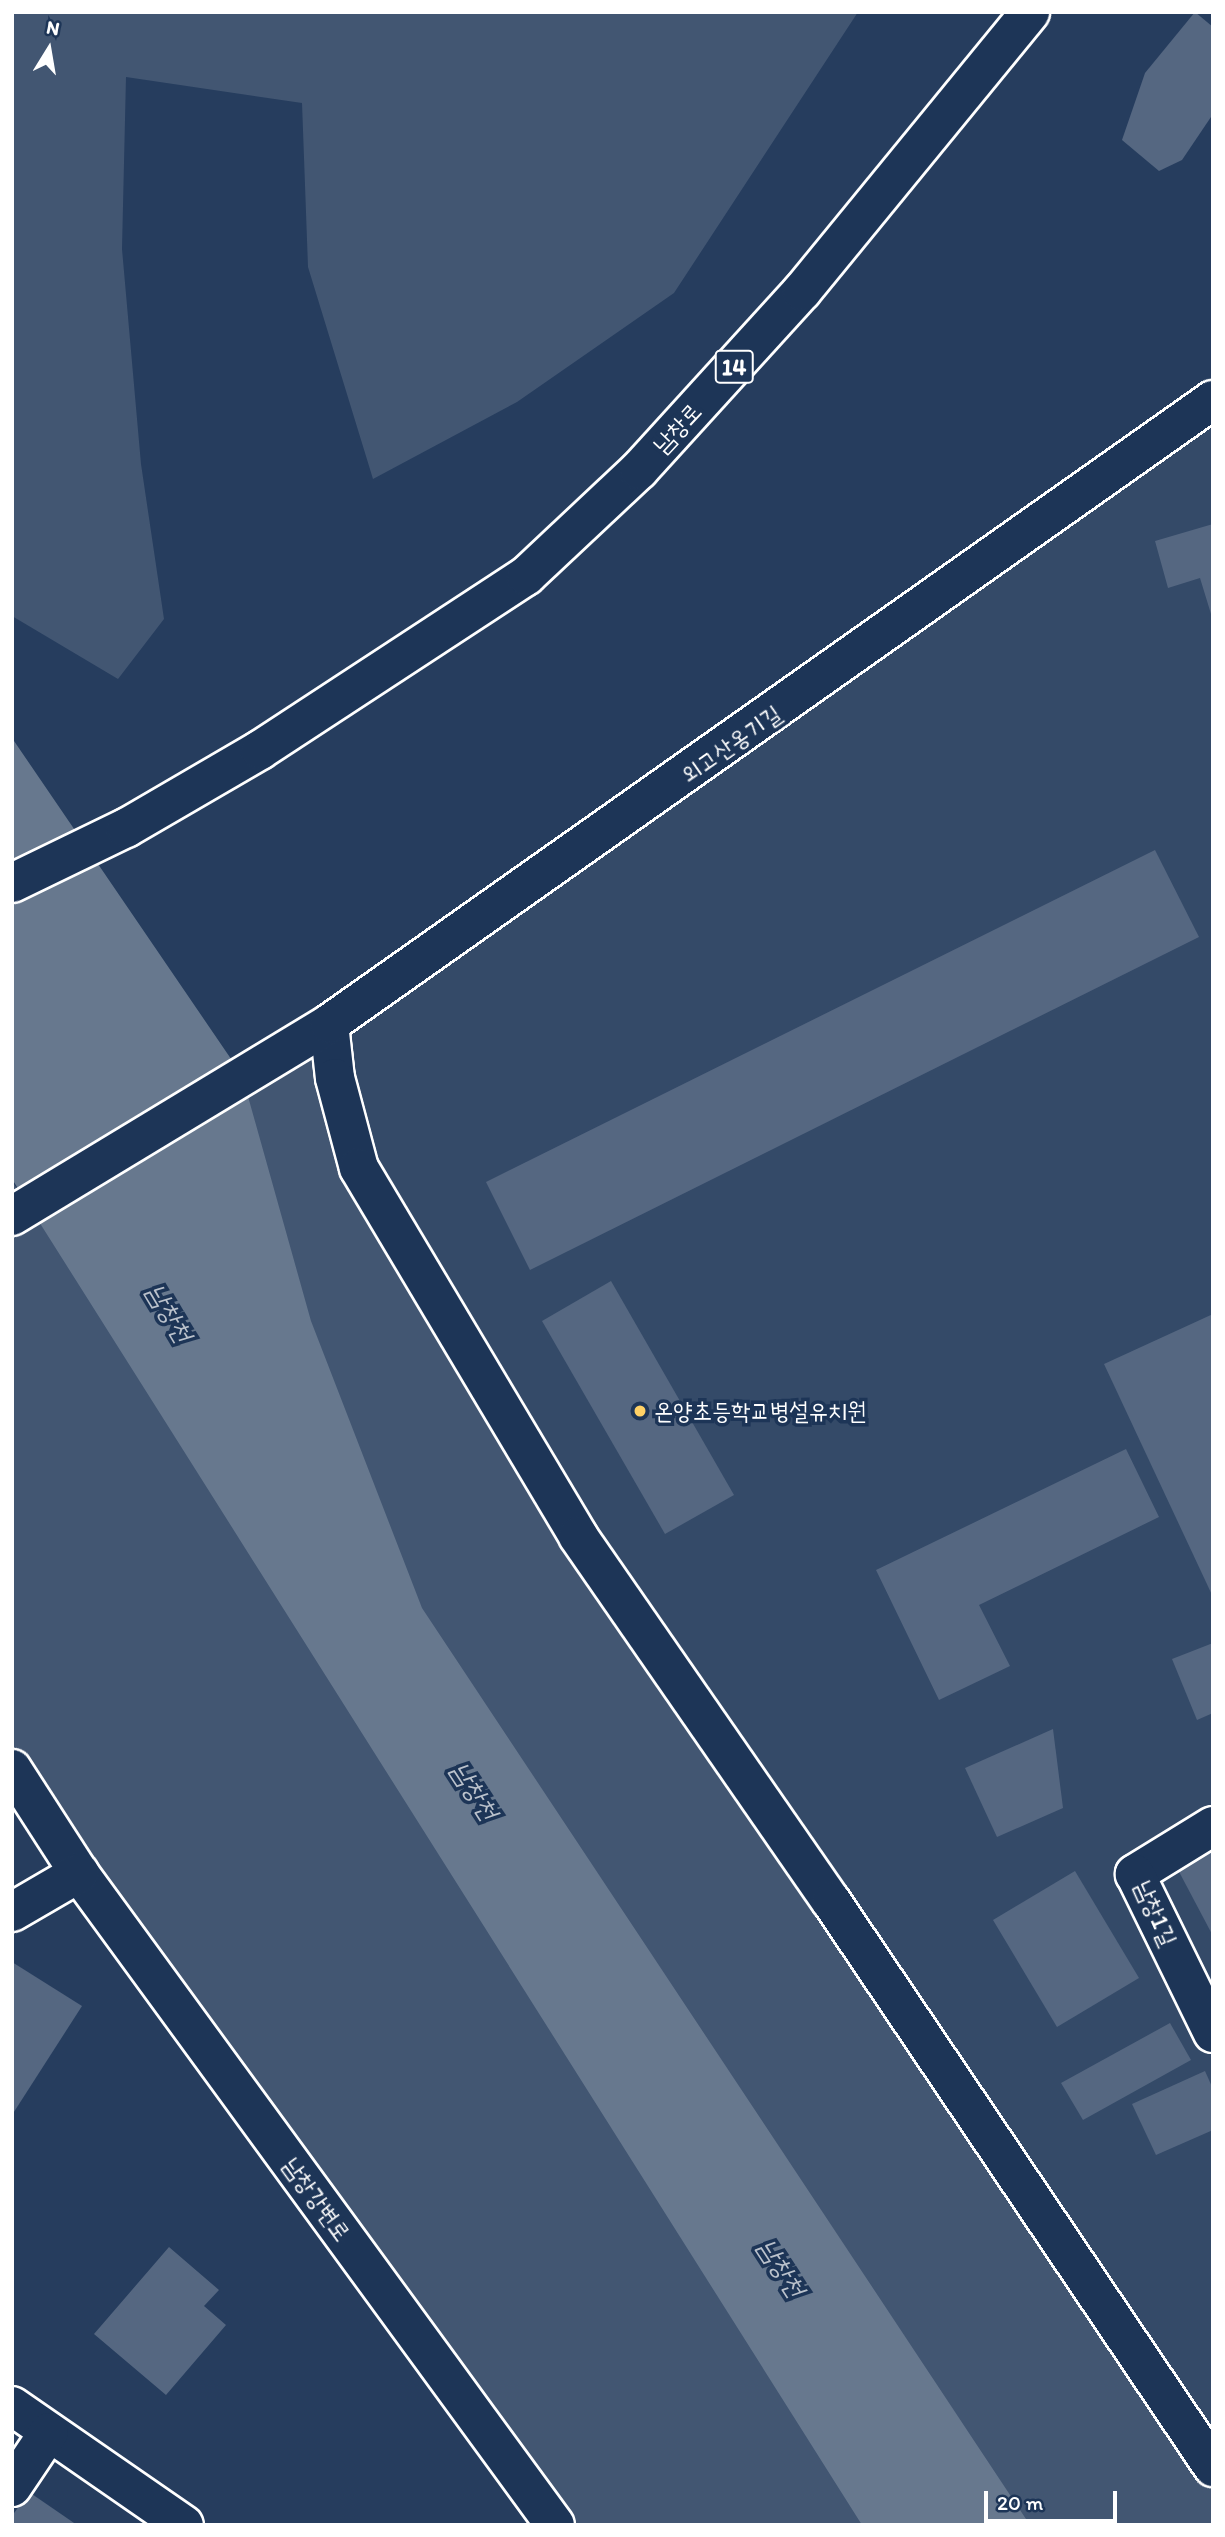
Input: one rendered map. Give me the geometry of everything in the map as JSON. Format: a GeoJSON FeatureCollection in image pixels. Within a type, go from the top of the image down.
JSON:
{"type":"FeatureCollection","features":[{"type":"Feature","properties":{"kind":"street","name":"남창로"},"geometry":{"type":"LineString","coordinates":[[12,883],[126,828],[260,750],[384,664],[526,576],[639,470],[802,291],[1030,12]]}},
{"type":"Feature","properties":{"kind":"street","name":"외고산옹기길"},"geometry":{"type":"LineString","coordinates":[[12,1216],[329,1024],[1213,400]]}},
{"type":"Feature","properties":{"kind":"street"},"geometry":{"type":"LineString","coordinates":[[329,1024],[335,1079],[359,1168],[578,1536],[831,1901],[1213,2467]]}},
{"type":"Feature","properties":{"kind":"street"},"geometry":{"type":"LineString","coordinates":[[12,1769],[79,1873],[12,1912]]}},
{"type":"Feature","properties":{"kind":"street","name":"남창1길"},"geometry":{"type":"LineString","coordinates":[[1210,2021],[1135,1874],[1213,1826]]}},
{"type":"Feature","properties":{"kind":"street","name":"남창강변로"},"geometry":{"type":"LineString","coordinates":[[79,1873],[555,2525]]}},
{"type":"Feature","properties":{"kind":"street"},"geometry":{"type":"LineString","coordinates":[[12,2406],[184,2525]]}},
{"type":"Feature","properties":{"kind":"street"},"geometry":{"type":"LineString","coordinates":[[12,2487],[49,2432]]}},
{"type":"Feature","properties":{"kind":"shaded area"},"geometry":{"type":"Polygon","coordinates":[[[12,12],[858,12],[674,293],[517,402],[373,479],[308,267],[302,103],[126,77],[122,249],[141,464],[164,619],[118,679],[12,616],[12,12]]]}},
{"type":"Feature","properties":{"kind":"shaded area"},"geometry":{"type":"Polygon","coordinates":[[[1213,395],[1213,2468],[359,1168],[329,1024],[1213,395]]]}},
{"type":"Feature","properties":{"kind":"shaded area"},"geometry":{"type":"Polygon","coordinates":[[[329,1024],[359,1168],[1213,2468],[1213,2525],[555,2525],[12,1769],[12,1181],[29,1207],[329,1024]]]}},
{"type":"Feature","properties":{"kind":"water","name":"남창천"},"geometry":{"type":"Polygon","coordinates":[[[12,738],[242,1075],[311,1321],[422,1608],[1030,2525],[862,2525],[12,1179],[12,738]]]}},
{"type":"Feature","properties":{"kind":"building"},"geometry":{"type":"Polygon","coordinates":[[[1195,12],[1213,27],[1213,114],[1182,160],[1159,171],[1122,140],[1145,73],[1195,12]]]}},
{"type":"Feature","properties":{"kind":"building"},"geometry":{"type":"Polygon","coordinates":[[[1213,524],[1211,614],[1200,578],[1168,588],[1155,541],[1213,524]]]}},
{"type":"Feature","properties":{"kind":"building"},"geometry":{"type":"Polygon","coordinates":[[[1155,850],[1199,937],[530,1270],[486,1182],[1155,850]]]}},
{"type":"Feature","properties":{"kind":"building"},"geometry":{"type":"Polygon","coordinates":[[[611,1281],[734,1495],[665,1534],[542,1321],[611,1281]]]}},
{"type":"Feature","properties":{"kind":"building"},"geometry":{"type":"Polygon","coordinates":[[[1213,1314],[1213,1597],[1104,1364],[1213,1314]]]}},
{"type":"Feature","properties":{"kind":"building"},"geometry":{"type":"Polygon","coordinates":[[[1126,1449],[1159,1517],[979,1605],[1010,1666],[939,1700],[876,1570],[1126,1449]]]}},
{"type":"Feature","properties":{"kind":"building"},"geometry":{"type":"Polygon","coordinates":[[[1213,1643],[1213,1713],[1197,1720],[1172,1659],[1213,1643]]]}},
{"type":"Feature","properties":{"kind":"building"},"geometry":{"type":"Polygon","coordinates":[[[1053,1729],[1063,1808],[997,1837],[965,1768],[1053,1729]]]}},
{"type":"Feature","properties":{"kind":"building"},"geometry":{"type":"Polygon","coordinates":[[[1213,1845],[1213,1936],[1176,1866],[1213,1845]]]}},
{"type":"Feature","properties":{"kind":"building"},"geometry":{"type":"Polygon","coordinates":[[[1075,1871],[1139,1978],[1057,2027],[993,1920],[1075,1871]]]}},
{"type":"Feature","properties":{"kind":"building"},"geometry":{"type":"Polygon","coordinates":[[[12,1962],[82,2006],[12,2115],[12,1962]]]}},
{"type":"Feature","properties":{"kind":"building"},"geometry":{"type":"Polygon","coordinates":[[[1170,2023],[1191,2060],[1083,2120],[1061,2083],[1170,2023]]]}},
{"type":"Feature","properties":{"kind":"building"},"geometry":{"type":"Polygon","coordinates":[[[1205,2071],[1213,2089],[1213,2130],[1156,2155],[1132,2104],[1205,2071]]]}},
{"type":"Feature","properties":{"kind":"building"},"geometry":{"type":"Polygon","coordinates":[[[169,2247],[219,2290],[204,2306],[226,2325],[166,2395],[94,2334],[169,2247]]]}},
{"type":"Feature","properties":{"kind":"building"},"geometry":{"type":"Polygon","coordinates":[[[29,2492],[77,2525],[12,2525],[12,2516],[29,2492]]]}},
{"type":"Feature","properties":{"kind":"place","name":"온양초등학교병설유치원"},"geometry":{"type":"Point","coordinates":[640,1411]}}]}
